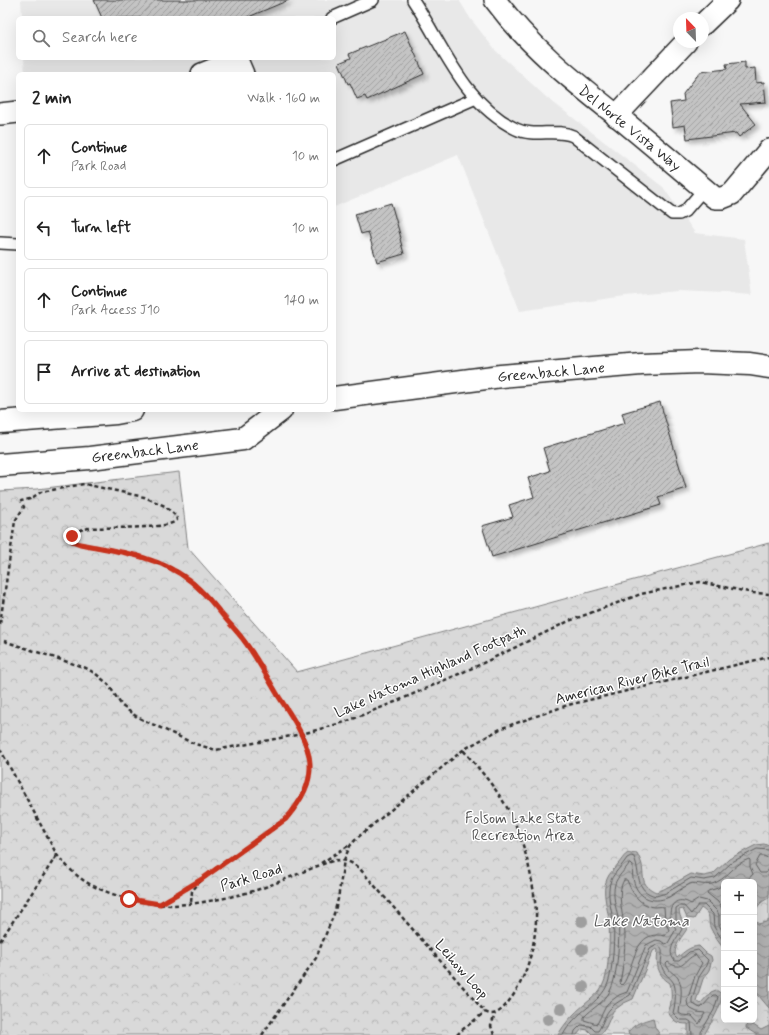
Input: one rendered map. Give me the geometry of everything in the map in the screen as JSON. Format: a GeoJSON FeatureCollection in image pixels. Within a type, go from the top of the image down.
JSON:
{"type":"FeatureCollection","features":[{"type":"Feature","properties":{"kind":"main road","name":"Greenback Lane"},"geometry":{"type":"LineString","coordinates":[[336,398],[501,376],[641,364],[700,362],[750,364],[769,367]]}},
{"type":"Feature","properties":{"kind":"main road"},"geometry":{"type":"LineString","coordinates":[[0,422],[121,412]]}},
{"type":"Feature","properties":{"kind":"main road","name":"Greenback Lane"},"geometry":{"type":"LineString","coordinates":[[0,465],[90,458],[243,439],[278,412]]}},
{"type":"Feature","properties":{"kind":"street","name":"Del Norte Vista Way"},"geometry":{"type":"LineString","coordinates":[[495,0],[508,18],[530,43],[575,83],[714,198],[727,197],[732,194],[769,150]]}},
{"type":"Feature","properties":{"kind":"street"},"geometry":{"type":"LineString","coordinates":[[709,18],[728,0]]}},
{"type":"Feature","properties":{"kind":"street"},"geometry":{"type":"LineString","coordinates":[[616,116],[680,48]]}},
{"type":"Feature","properties":{"kind":"street"},"geometry":{"type":"LineString","coordinates":[[210,72],[241,64]]}},
{"type":"Feature","properties":{"kind":"street"},"geometry":{"type":"LineString","coordinates":[[0,114],[16,112]]}},
{"type":"Feature","properties":{"kind":"lane"},"geometry":{"type":"LineString","coordinates":[[336,16],[373,0]]}},
{"type":"Feature","properties":{"kind":"lane"},"geometry":{"type":"LineString","coordinates":[[413,0],[453,68],[476,98],[502,120],[517,130],[528,132],[562,133],[573,136],[672,214],[679,214],[685,211],[704,189]]}},
{"type":"Feature","properties":{"kind":"lane"},"geometry":{"type":"LineString","coordinates":[[336,159],[476,98]]}},
{"type":"Feature","properties":{"kind":"lane"},"geometry":{"type":"LineString","coordinates":[[0,243],[16,244]]}},
{"type":"Feature","properties":{"kind":"path"},"geometry":{"type":"LineString","coordinates":[[0,624],[15,520],[24,507],[21,502],[30,499],[41,492],[84,484],[144,497],[165,506],[176,516],[177,520],[174,523],[162,526],[82,529],[76,531],[72,536],[72,541],[153,561],[171,569],[189,580],[209,599],[242,638],[302,734],[309,757],[310,775],[306,791],[286,819],[202,879],[160,904]]}},
{"type":"Feature","properties":{"kind":"path","name":"Lake Natoma Highland Footpath"},"geometry":{"type":"LineString","coordinates":[[4,641],[86,668],[108,684],[122,706],[137,717],[195,744],[216,750],[302,734],[345,722],[477,666],[569,621],[641,594],[700,582],[753,593],[769,594]]}},
{"type":"Feature","properties":{"kind":"path","name":"American River Bike Trail"},"geometry":{"type":"LineString","coordinates":[[316,866],[353,842],[463,750],[502,728],[568,705],[769,657]]}},
{"type":"Feature","properties":{"kind":"path","name":"Park Road"},"geometry":{"type":"LineString","coordinates":[[0,749],[57,855],[68,868],[84,881],[108,892],[129,899],[174,905],[191,903],[248,892],[316,866],[344,860]]}},
{"type":"Feature","properties":{"kind":"path","name":"Leihow Loop"},"geometry":{"type":"LineString","coordinates":[[344,860],[349,861],[360,869],[485,1012],[489,1015],[495,1014],[503,1008],[512,998],[520,985],[528,965],[533,941],[536,913],[531,879],[518,830],[502,799],[463,750]]}},
{"type":"Feature","properties":{"kind":"path"},"geometry":{"type":"LineString","coordinates":[[262,1035],[316,958],[337,904],[344,860],[353,842]]}},
{"type":"Feature","properties":{"kind":"path"},"geometry":{"type":"LineString","coordinates":[[0,941],[57,855]]}},
{"type":"Feature","properties":{"kind":"path"},"geometry":{"type":"LineString","coordinates":[[191,903],[192,891],[202,879]]}},
{"type":"Feature","properties":{"kind":"path"},"geometry":{"type":"LineString","coordinates":[[457,1035],[485,1012]]}},
{"type":"Feature","properties":{"kind":"path"},"geometry":{"type":"LineString","coordinates":[[494,1035],[491,1026],[495,1014]]}},
{"type":"Feature","properties":{"kind":"shaded area"},"geometry":{"type":"Polygon","coordinates":[[[21,0],[459,0],[470,18],[495,50],[546,97],[663,187],[695,233],[744,239],[752,295],[677,291],[625,296],[520,311],[458,155],[336,206],[336,72],[25,72],[24,60],[336,60],[336,16],[22,16],[21,0]]]}},
{"type":"Feature","properties":{"kind":"green space","name":"Folsom Lake State Recreation Area"},"geometry":{"type":"Polygon","coordinates":[[[179,472],[188,548],[297,672],[769,543],[769,1035],[0,1035],[0,491],[37,489],[179,472]]]}},
{"type":"Feature","properties":{"kind":"water","name":"Lake Natoma"},"geometry":{"type":"Polygon","coordinates":[[[764,844],[769,846],[769,898],[762,902],[757,908],[757,893],[759,891],[757,879],[721,879],[721,945],[711,929],[709,916],[705,911],[701,908],[694,919],[687,918],[683,909],[679,910],[681,918],[687,929],[676,947],[675,951],[677,958],[692,947],[699,946],[711,956],[712,960],[709,970],[703,979],[696,1001],[700,1004],[711,992],[716,990],[721,993],[718,1010],[704,1035],[688,1035],[688,1024],[676,1021],[668,1012],[671,998],[670,983],[662,976],[658,969],[658,950],[656,949],[653,951],[633,999],[624,1003],[613,1011],[601,1034],[592,1034],[588,1030],[582,1029],[577,1035],[558,1035],[573,1015],[598,992],[606,977],[609,921],[605,884],[609,875],[628,853],[637,853],[641,860],[644,881],[648,887],[656,892],[691,874],[704,876],[713,874],[729,859],[756,845],[764,844]]]}},
{"type":"Feature","properties":{"kind":"water","name":"Lake Natoma"},"geometry":{"type":"Polygon","coordinates":[[[769,920],[769,1008],[757,994],[757,922],[758,924],[769,920]]]}},
{"type":"Feature","properties":{"kind":"water"},"geometry":{"type":"Polygon","coordinates":[[[653,1018],[655,1027],[660,1035],[629,1035],[628,1032],[633,1026],[653,1018]]]}},
{"type":"Feature","properties":{"kind":"water"},"geometry":{"type":"Polygon","coordinates":[[[747,1023],[750,1023],[761,1030],[769,1026],[769,1035],[757,1035],[746,1028],[747,1023]]]}},
{"type":"Feature","properties":{"kind":"building"},"geometry":{"type":"Polygon","coordinates":[[[94,0],[289,0],[251,16],[101,16],[94,0]]]}},
{"type":"Feature","properties":{"kind":"building"},"geometry":{"type":"Polygon","coordinates":[[[405,31],[424,74],[367,100],[365,96],[357,99],[350,83],[348,84],[339,63],[351,58],[349,54],[405,31]]]}},
{"type":"Feature","properties":{"kind":"building"},"geometry":{"type":"Polygon","coordinates":[[[745,62],[745,69],[755,68],[756,83],[764,82],[766,102],[740,104],[756,124],[739,137],[736,133],[687,139],[685,125],[673,127],[670,103],[684,101],[683,94],[700,72],[727,69],[726,64],[745,62]]]}},
{"type":"Feature","properties":{"kind":"building"},"geometry":{"type":"Polygon","coordinates":[[[391,203],[404,254],[377,262],[368,232],[361,234],[355,214],[391,203]]]}},
{"type":"Feature","properties":{"kind":"building"},"geometry":{"type":"Polygon","coordinates":[[[660,402],[686,488],[658,497],[661,505],[492,557],[482,526],[513,517],[509,505],[534,497],[528,478],[550,471],[543,448],[625,423],[622,413],[660,402]]]}},
{"type":"Feature","properties":{"kind":"route"},"geometry":{"type":"LineString","coordinates":[[72,536],[72,541],[80,544],[153,561],[171,569],[189,580],[209,599],[242,638],[302,734],[309,757],[310,775],[306,791],[286,819],[202,879],[160,904],[129,899]]}}]}
